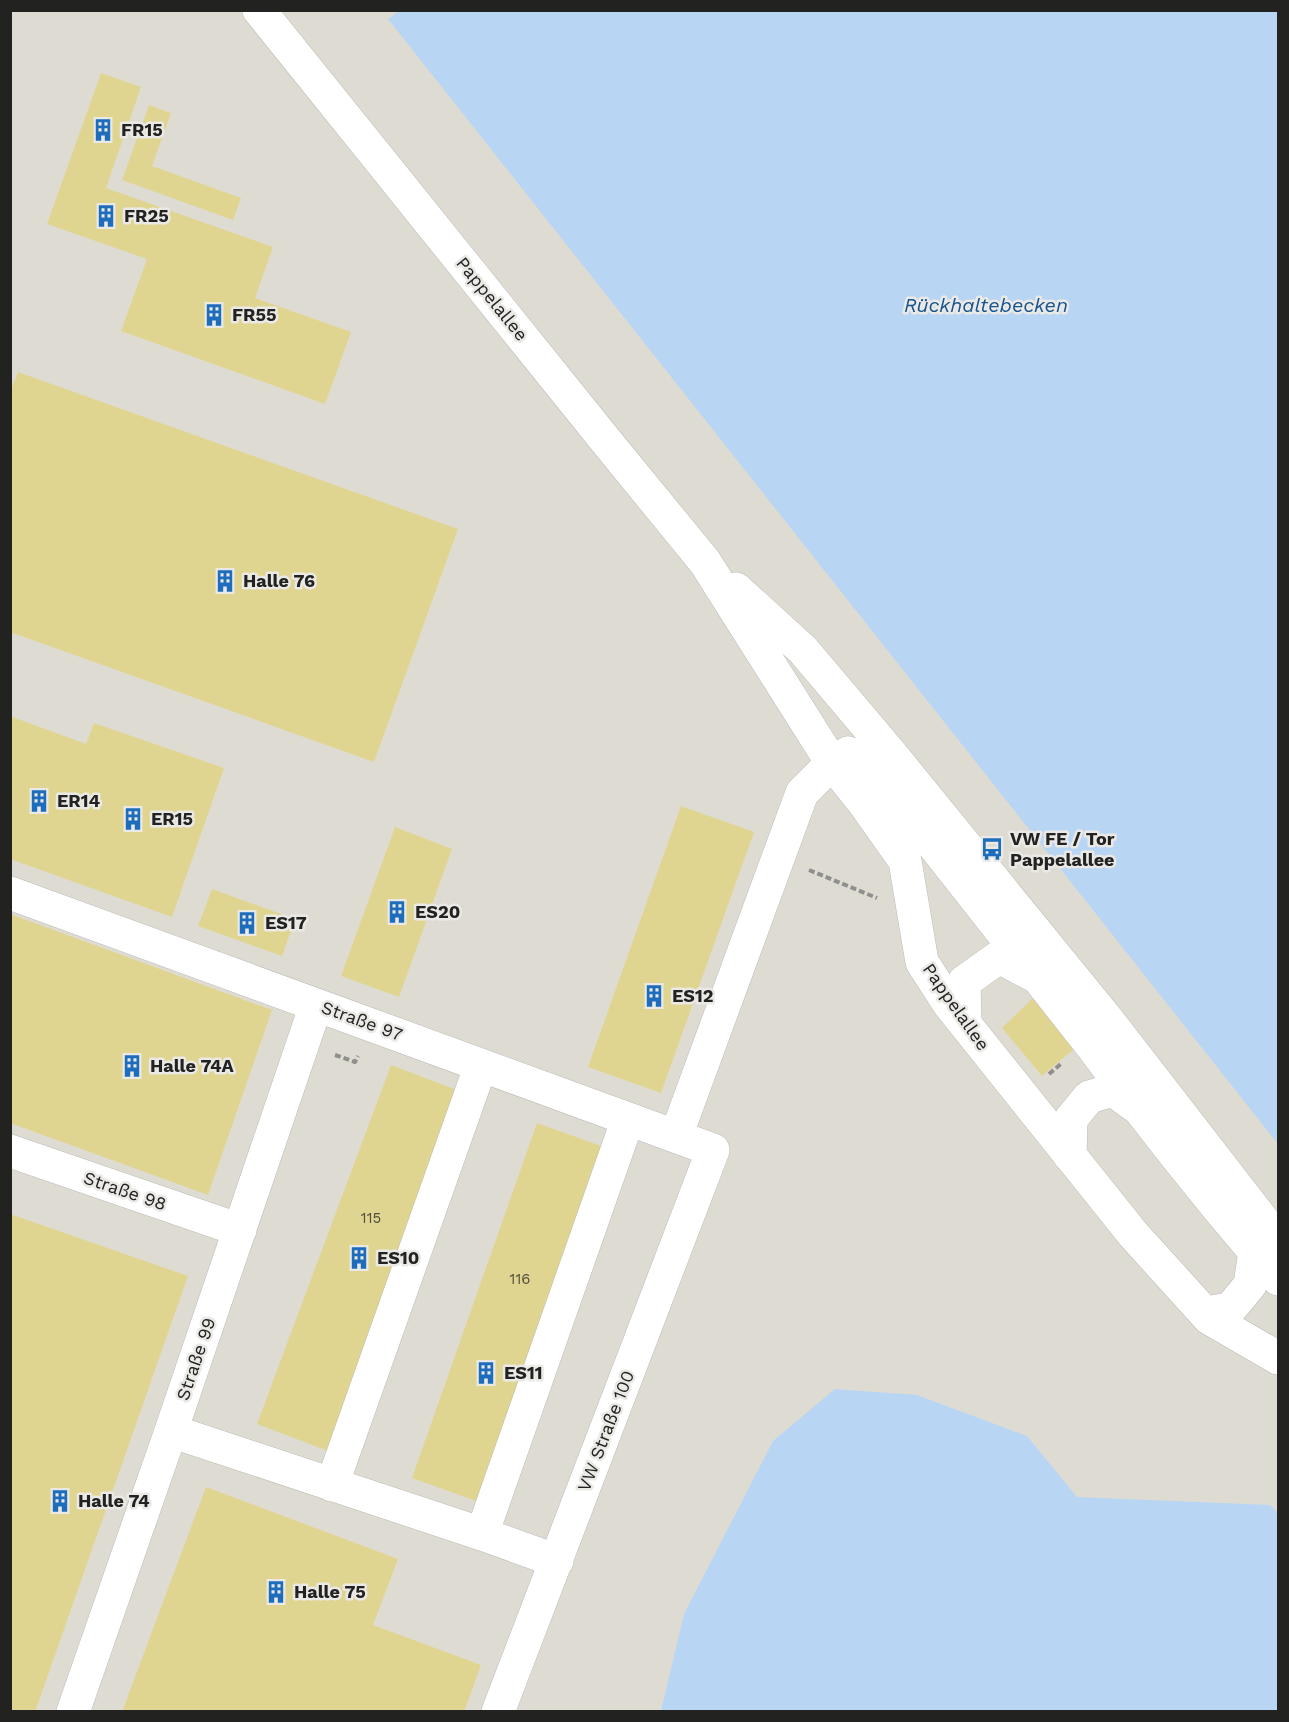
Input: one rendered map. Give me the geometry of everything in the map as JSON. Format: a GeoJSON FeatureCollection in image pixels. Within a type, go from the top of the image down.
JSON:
{"type":"FeatureCollection","features":[{"type":"Feature","properties":{"kind":"street","name":"Pappelallee"},"geometry":{"type":"LineString","coordinates":[[269,23],[705,562],[832,763],[905,861],[922,962],[949,1004],[1133,1234],[1209,1318],[1278,1358]]}},
{"type":"Feature","properties":{"kind":"street","name":"Pappelallee"},"geometry":{"type":"LineString","coordinates":[[705,562],[803,650],[884,745],[1113,1028],[1267,1246]]}},
{"type":"Feature","properties":{"kind":"street"},"geometry":{"type":"LineString","coordinates":[[676,1136],[802,793],[832,763],[848,753],[869,763],[1233,1227],[1267,1246],[1278,1279]]}},
{"type":"Feature","properties":{"kind":"street","name":"Straße 97"},"geometry":{"type":"LineString","coordinates":[[10,893],[713,1150]]}},
{"type":"Feature","properties":{"kind":"street"},"geometry":{"type":"LineString","coordinates":[[965,1024],[964,982],[999,957],[1037,977]]}},
{"type":"Feature","properties":{"kind":"street","name":"Straße 99"},"geometry":{"type":"LineString","coordinates":[[73,1712],[316,1005]]}},
{"type":"Feature","properties":{"kind":"street"},"geometry":{"type":"LineString","coordinates":[[332,1485],[481,1065]]}},
{"type":"Feature","properties":{"kind":"street"},"geometry":{"type":"LineString","coordinates":[[1070,1156],[1071,1119],[1089,1097],[1113,1090],[1143,1111]]}},
{"type":"Feature","properties":{"kind":"street"},"geometry":{"type":"LineString","coordinates":[[483,1534],[628,1119]]}},
{"type":"Feature","properties":{"kind":"street","name":"VW Straße 100"},"geometry":{"type":"LineString","coordinates":[[498,1712],[713,1150]]}},
{"type":"Feature","properties":{"kind":"street","name":"Straße 98"},"geometry":{"type":"LineString","coordinates":[[10,1151],[240,1230]]}},
{"type":"Feature","properties":{"kind":"street"},"geometry":{"type":"LineString","coordinates":[[1205,1313],[1230,1309],[1250,1285],[1267,1246]]}},
{"type":"Feature","properties":{"kind":"street"},"geometry":{"type":"LineString","coordinates":[[171,1431],[483,1534],[557,1561]]}},
{"type":"Feature","properties":{"kind":"shaded area"},"geometry":{"type":"Polygon","coordinates":[[[11,11],[1278,11],[1278,1711],[11,1711],[11,11]]]}},
{"type":"Feature","properties":{"kind":"water","name":"Rückhaltebecken"},"geometry":{"type":"Polygon","coordinates":[[[399,11],[1278,11],[1278,1144],[388,19],[399,11]]]}},
{"type":"Feature","properties":{"kind":"water"},"geometry":{"type":"Polygon","coordinates":[[[835,1389],[917,1395],[1027,1436],[1077,1497],[1270,1505],[1278,1513],[1278,1711],[661,1711],[684,1614],[773,1441],[835,1389]]]}},
{"type":"Feature","properties":{"kind":"building","name":"FR55"},"geometry":{"type":"Polygon","coordinates":[[[101,73],[141,87],[106,188],[273,247],[255,298],[351,332],[325,404],[121,331],[147,259],[47,224],[101,73]]]}},
{"type":"Feature","properties":{"kind":"building"},"geometry":{"type":"Polygon","coordinates":[[[149,105],[171,113],[152,166],[241,198],[233,220],[122,180],[149,105]]]}},
{"type":"Feature","properties":{"kind":"building","name":"Halle 76"},"geometry":{"type":"Polygon","coordinates":[[[18,372],[458,529],[374,762],[10,632],[10,392],[18,372]]]}},
{"type":"Feature","properties":{"kind":"building","name":"ER15"},"geometry":{"type":"Polygon","coordinates":[[[10,716],[86,744],[94,723],[224,768],[172,917],[10,859],[10,716]]]}},
{"type":"Feature","properties":{"kind":"building","name":"ES12"},"geometry":{"type":"Polygon","coordinates":[[[681,806],[754,832],[661,1093],[588,1067],[681,806]]]}},
{"type":"Feature","properties":{"kind":"building","name":"ES20"},"geometry":{"type":"Polygon","coordinates":[[[395,827],[452,849],[399,997],[341,976],[395,827]]]}},
{"type":"Feature","properties":{"kind":"building","name":"ES17"},"geometry":{"type":"Polygon","coordinates":[[[212,889],[295,919],[282,956],[198,926],[212,889]]]}},
{"type":"Feature","properties":{"kind":"building","name":"Halle 74A"},"geometry":{"type":"Polygon","coordinates":[[[10,914],[272,1010],[208,1195],[10,1123],[10,914]]]}},
{"type":"Feature","properties":{"kind":"building"},"geometry":{"type":"Polygon","coordinates":[[[1033,998],[1074,1049],[1042,1076],[1002,1028],[1033,998]]]}},
{"type":"Feature","properties":{"kind":"building","name":"ES10"},"geometry":{"type":"Polygon","coordinates":[[[391,1065],[462,1092],[328,1451],[257,1424],[391,1065]]]}},
{"type":"Feature","properties":{"kind":"building","name":"ES11"},"geometry":{"type":"Polygon","coordinates":[[[537,1123],[604,1147],[479,1502],[412,1478],[537,1123]]]}},
{"type":"Feature","properties":{"kind":"building","name":"Halle 74"},"geometry":{"type":"Polygon","coordinates":[[[10,1214],[188,1276],[35,1712],[10,1712],[10,1214]]]}},
{"type":"Feature","properties":{"kind":"building","name":"Halle 75"},"geometry":{"type":"Polygon","coordinates":[[[206,1487],[398,1559],[373,1625],[481,1665],[464,1712],[122,1712],[206,1487]]]}},
{"type":"Feature","properties":{"kind":"place","name":"FR15"},"geometry":{"type":"Point","coordinates":[103,130]}},
{"type":"Feature","properties":{"kind":"place","name":"FR25"},"geometry":{"type":"Point","coordinates":[106,216]}},
{"type":"Feature","properties":{"kind":"place","name":"FR55"},"geometry":{"type":"Point","coordinates":[214,315]}},
{"type":"Feature","properties":{"kind":"place","name":"Halle 76"},"geometry":{"type":"Point","coordinates":[225,581]}},
{"type":"Feature","properties":{"kind":"place","name":"ER14"},"geometry":{"type":"Point","coordinates":[39,801]}},
{"type":"Feature","properties":{"kind":"place","name":"ER15"},"geometry":{"type":"Point","coordinates":[133,819]}},
{"type":"Feature","properties":{"kind":"place","name":"VW FE / Tor Pappelallee"},"geometry":{"type":"Point","coordinates":[992,849]}},
{"type":"Feature","properties":{"kind":"place","name":"ES20"},"geometry":{"type":"Point","coordinates":[397,912]}},
{"type":"Feature","properties":{"kind":"place","name":"ES17"},"geometry":{"type":"Point","coordinates":[247,923]}},
{"type":"Feature","properties":{"kind":"place","name":"ES12"},"geometry":{"type":"Point","coordinates":[654,996]}},
{"type":"Feature","properties":{"kind":"place","name":"Halle 74A"},"geometry":{"type":"Point","coordinates":[132,1066]}},
{"type":"Feature","properties":{"kind":"place","name":"ES10"},"geometry":{"type":"Point","coordinates":[359,1258]}},
{"type":"Feature","properties":{"kind":"place","name":"ES11"},"geometry":{"type":"Point","coordinates":[486,1373]}},
{"type":"Feature","properties":{"kind":"place","name":"Halle 74"},"geometry":{"type":"Point","coordinates":[60,1501]}},
{"type":"Feature","properties":{"kind":"place","name":"Halle 75"},"geometry":{"type":"Point","coordinates":[276,1592]}}]}
